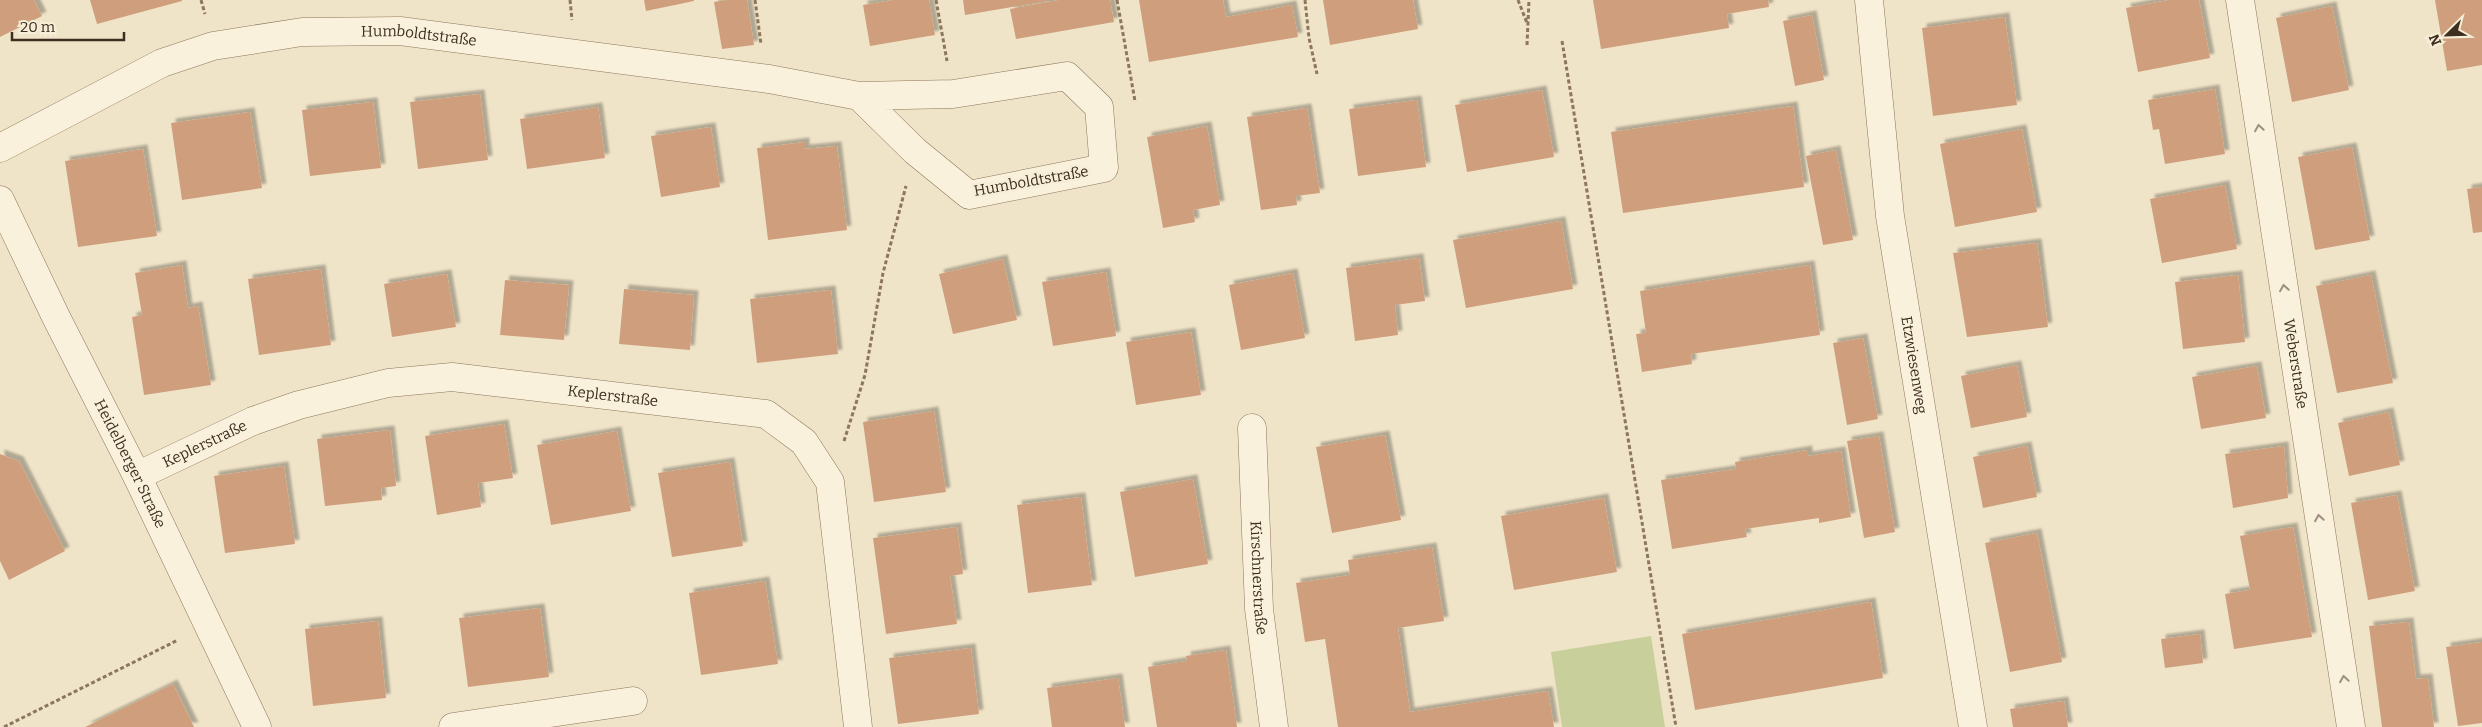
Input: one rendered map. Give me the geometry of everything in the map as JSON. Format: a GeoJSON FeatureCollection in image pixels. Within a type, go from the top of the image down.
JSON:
{"type":"FeatureCollection","features":[{"type":"Feature","properties":{"kind":"street","name":"Etzwiesenweg"},"geometry":{"type":"LineString","coordinates":[[1869,0],[1890,216],[1973,727]]}},
{"type":"Feature","properties":{"kind":"street","name":"Weberstraße"},"geometry":{"type":"LineString","coordinates":[[2240,0],[2351,727]]}},
{"type":"Feature","properties":{"kind":"street","name":"Humboldtstraße"},"geometry":{"type":"LineString","coordinates":[[0,148],[162,63],[213,46],[302,32],[400,31],[769,79],[859,96],[953,94],[1067,76],[1099,107],[1104,168],[969,195],[915,151],[859,96]]}},
{"type":"Feature","properties":{"kind":"street","name":"Heidelberger Straße"},"geometry":{"type":"LineString","coordinates":[[0,200],[56,318],[138,476],[257,727]]}},
{"type":"Feature","properties":{"kind":"street","name":"Keplerstraße"},"geometry":{"type":"LineString","coordinates":[[138,476],[253,421],[299,405],[388,382],[452,377],[766,414],[804,442],[830,482],[858,727]]}},
{"type":"Feature","properties":{"kind":"street","name":"Kirschnerstraße"},"geometry":{"type":"LineString","coordinates":[[1252,428],[1260,609],[1274,727]]}},
{"type":"Feature","properties":{"kind":"street"},"geometry":{"type":"LineString","coordinates":[[453,727],[633,701]]}},
{"type":"Feature","properties":{"kind":"path"},"geometry":{"type":"LineString","coordinates":[[755,0],[758,28]]}},
{"type":"Feature","properties":{"kind":"path"},"geometry":{"type":"LineString","coordinates":[[936,0],[953,94]]}},
{"type":"Feature","properties":{"kind":"path"},"geometry":{"type":"LineString","coordinates":[[1117,0],[1135,101]]}},
{"type":"Feature","properties":{"kind":"path"},"geometry":{"type":"LineString","coordinates":[[1305,0],[1309,38],[1317,74]]}},
{"type":"Feature","properties":{"kind":"path"},"geometry":{"type":"LineString","coordinates":[[1518,0],[1527,23]]}},
{"type":"Feature","properties":{"kind":"path"},"geometry":{"type":"LineString","coordinates":[[1527,46],[1529,0]]}},
{"type":"Feature","properties":{"kind":"path"},"geometry":{"type":"LineString","coordinates":[[1562,41],[1676,727]]}},
{"type":"Feature","properties":{"kind":"path"},"geometry":{"type":"LineString","coordinates":[[830,482],[865,375],[883,273],[915,151]]}},
{"type":"Feature","properties":{"kind":"path"},"geometry":{"type":"LineString","coordinates":[[4,727],[209,624]]}},
{"type":"Feature","properties":{"kind":"green space"},"geometry":{"type":"Polygon","coordinates":[[[1651,636],[1665,727],[1562,727],[1551,652],[1651,636]]]}},
{"type":"Feature","properties":{"kind":"building"},"geometry":{"type":"Polygon","coordinates":[[[0,0],[34,0],[42,16],[0,37],[0,0]]]}},
{"type":"Feature","properties":{"kind":"building"},"geometry":{"type":"Polygon","coordinates":[[[90,0],[182,0],[182,1],[97,24],[90,0]]]}},
{"type":"Feature","properties":{"kind":"building"},"geometry":{"type":"Polygon","coordinates":[[[644,0],[694,0],[694,1],[646,11],[644,0]]]}},
{"type":"Feature","properties":{"kind":"building"},"geometry":{"type":"Polygon","coordinates":[[[747,0],[754,45],[722,49],[714,2],[747,0]]]}},
{"type":"Feature","properties":{"kind":"building"},"geometry":{"type":"Polygon","coordinates":[[[893,0],[929,0],[935,35],[870,46],[863,5],[893,0]]]}},
{"type":"Feature","properties":{"kind":"building"},"geometry":{"type":"Polygon","coordinates":[[[963,0],[1048,0],[1048,1],[965,15],[963,0]]]}},
{"type":"Feature","properties":{"kind":"building"},"geometry":{"type":"Polygon","coordinates":[[[1059,0],[1110,0],[1114,22],[1016,39],[1010,9],[1059,0]]]}},
{"type":"Feature","properties":{"kind":"building"},"geometry":{"type":"Polygon","coordinates":[[[1139,0],[1223,0],[1226,17],[1292,5],[1298,37],[1149,62],[1139,0]]]}},
{"type":"Feature","properties":{"kind":"building"},"geometry":{"type":"Polygon","coordinates":[[[1323,0],[1413,0],[1418,29],[1330,45],[1323,0]]]}},
{"type":"Feature","properties":{"kind":"building"},"geometry":{"type":"Polygon","coordinates":[[[1593,0],[1768,0],[1769,7],[1727,14],[1729,28],[1601,49],[1593,0]]]}},
{"type":"Feature","properties":{"kind":"building"},"geometry":{"type":"Polygon","coordinates":[[[2169,0],[2199,0],[2210,58],[2138,72],[2126,8],[2169,0]]]}},
{"type":"Feature","properties":{"kind":"building"},"geometry":{"type":"Polygon","coordinates":[[[2435,0],[2482,0],[2482,65],[2447,71],[2435,0]]]}},
{"type":"Feature","properties":{"kind":"building"},"geometry":{"type":"Polygon","coordinates":[[[2332,6],[2349,90],[2292,102],[2276,18],[2332,6]]]}},
{"type":"Feature","properties":{"kind":"building"},"geometry":{"type":"Polygon","coordinates":[[[1812,15],[1824,80],[1795,86],[1783,21],[1812,15]]]}},
{"type":"Feature","properties":{"kind":"building"},"geometry":{"type":"Polygon","coordinates":[[[2005,17],[2017,105],[1933,116],[1922,28],[2005,17]]]}},
{"type":"Feature","properties":{"kind":"building"},"geometry":{"type":"Polygon","coordinates":[[[2215,89],[2225,154],[2165,164],[2159,129],[2153,130],[2148,100],[2215,89]]]}},
{"type":"Feature","properties":{"kind":"building"},"geometry":{"type":"Polygon","coordinates":[[[1542,90],[1554,157],[1467,172],[1455,105],[1542,90]]]}},
{"type":"Feature","properties":{"kind":"building"},"geometry":{"type":"Polygon","coordinates":[[[480,94],[488,160],[418,169],[410,102],[480,94]]]}},
{"type":"Feature","properties":{"kind":"building"},"geometry":{"type":"Polygon","coordinates":[[[1417,100],[1426,167],[1358,176],[1349,109],[1417,100]]]}},
{"type":"Feature","properties":{"kind":"building"},"geometry":{"type":"Polygon","coordinates":[[[373,102],[381,168],[310,176],[302,110],[373,102]]]}},
{"type":"Feature","properties":{"kind":"building"},"geometry":{"type":"Polygon","coordinates":[[[1793,106],[1804,187],[1623,213],[1611,132],[1793,106]]]}},
{"type":"Feature","properties":{"kind":"building"},"geometry":{"type":"Polygon","coordinates":[[[598,107],[605,158],[527,169],[520,119],[598,107]]]}},
{"type":"Feature","properties":{"kind":"building"},"geometry":{"type":"Polygon","coordinates":[[[1307,108],[1320,193],[1296,196],[1297,205],[1261,210],[1247,117],[1307,108]]]}},
{"type":"Feature","properties":{"kind":"building"},"geometry":{"type":"Polygon","coordinates":[[[250,112],[262,188],[182,200],[171,123],[250,112]]]}},
{"type":"Feature","properties":{"kind":"building"},"geometry":{"type":"Polygon","coordinates":[[[1207,126],[1220,205],[1193,210],[1195,222],[1163,228],[1147,137],[1207,126]]]}},
{"type":"Feature","properties":{"kind":"building"},"geometry":{"type":"Polygon","coordinates":[[[711,127],[720,187],[661,197],[651,136],[711,127]]]}},
{"type":"Feature","properties":{"kind":"building"},"geometry":{"type":"Polygon","coordinates":[[[2022,129],[2037,212],[1955,227],[1940,144],[2022,129]]]}},
{"type":"Feature","properties":{"kind":"building"},"geometry":{"type":"Polygon","coordinates":[[[805,142],[805,149],[837,146],[847,230],[768,240],[757,148],[805,142]]]}},
{"type":"Feature","properties":{"kind":"building"},"geometry":{"type":"Polygon","coordinates":[[[2352,147],[2370,240],[2315,250],[2298,157],[2352,147]]]}},
{"type":"Feature","properties":{"kind":"building"},"geometry":{"type":"Polygon","coordinates":[[[143,149],[157,236],[78,247],[65,161],[143,149]]]}},
{"type":"Feature","properties":{"kind":"building"},"geometry":{"type":"Polygon","coordinates":[[[1836,150],[1853,240],[1823,245],[1806,156],[1836,150]]]}},
{"type":"Feature","properties":{"kind":"building"},"geometry":{"type":"Polygon","coordinates":[[[2225,185],[2237,249],[2162,263],[2150,199],[2225,185]]]}},
{"type":"Feature","properties":{"kind":"building"},"geometry":{"type":"Polygon","coordinates":[[[2482,187],[2482,232],[2473,233],[2467,189],[2482,187]]]}},
{"type":"Feature","properties":{"kind":"building"},"geometry":{"type":"Polygon","coordinates":[[[1561,221],[1573,289],[1466,308],[1453,240],[1561,221]]]}},
{"type":"Feature","properties":{"kind":"building"},"geometry":{"type":"Polygon","coordinates":[[[2037,243],[2048,327],[1967,337],[1953,253],[2037,243]]]}},
{"type":"Feature","properties":{"kind":"building"},"geometry":{"type":"Polygon","coordinates":[[[1419,258],[1425,301],[1395,305],[1398,335],[1355,341],[1346,268],[1419,258]]]}},
{"type":"Feature","properties":{"kind":"building"},"geometry":{"type":"Polygon","coordinates":[[[1003,259],[1017,320],[953,334],[939,274],[1003,259]]]}},
{"type":"Feature","properties":{"kind":"building"},"geometry":{"type":"Polygon","coordinates":[[[182,265],[188,308],[198,306],[211,385],[144,395],[132,317],[142,315],[135,273],[182,265]]]}},
{"type":"Feature","properties":{"kind":"building"},"geometry":{"type":"Polygon","coordinates":[[[1810,265],[1820,335],[1691,354],[1692,364],[1642,372],[1636,334],[1646,333],[1640,291],[1810,265]]]}},
{"type":"Feature","properties":{"kind":"building"},"geometry":{"type":"Polygon","coordinates":[[[321,269],[331,345],[259,355],[248,279],[321,269]]]}},
{"type":"Feature","properties":{"kind":"building"},"geometry":{"type":"Polygon","coordinates":[[[1106,272],[1116,336],[1053,346],[1042,282],[1106,272]]]}},
{"type":"Feature","properties":{"kind":"building"},"geometry":{"type":"Polygon","coordinates":[[[1293,273],[1305,338],[1241,350],[1229,285],[1293,273]]]}},
{"type":"Feature","properties":{"kind":"building"},"geometry":{"type":"Polygon","coordinates":[[[447,274],[456,327],[392,337],[384,284],[447,274]]]}},
{"type":"Feature","properties":{"kind":"building"},"geometry":{"type":"Polygon","coordinates":[[[2238,275],[2245,342],[2183,349],[2175,282],[2238,275]]]}},
{"type":"Feature","properties":{"kind":"building"},"geometry":{"type":"Polygon","coordinates":[[[2371,275],[2393,383],[2337,393],[2316,286],[2371,275]]]}},
{"type":"Feature","properties":{"kind":"building"},"geometry":{"type":"Polygon","coordinates":[[[505,280],[569,285],[564,340],[500,335],[505,280]]]}},
{"type":"Feature","properties":{"kind":"building"},"geometry":{"type":"Polygon","coordinates":[[[624,289],[694,295],[690,350],[619,344],[624,289]]]}},
{"type":"Feature","properties":{"kind":"building"},"geometry":{"type":"Polygon","coordinates":[[[831,290],[838,354],[757,363],[750,299],[831,290]]]}},
{"type":"Feature","properties":{"kind":"building"},"geometry":{"type":"Polygon","coordinates":[[[1191,332],[1201,395],[1136,405],[1126,342],[1191,332]]]}},
{"type":"Feature","properties":{"kind":"building"},"geometry":{"type":"Polygon","coordinates":[[[1863,338],[1878,419],[1847,425],[1833,343],[1863,338]]]}},
{"type":"Feature","properties":{"kind":"building"},"geometry":{"type":"Polygon","coordinates":[[[2017,365],[2027,417],[1971,428],[1961,376],[2017,365]]]}},
{"type":"Feature","properties":{"kind":"building"},"geometry":{"type":"Polygon","coordinates":[[[2257,366],[2266,418],[2201,429],[2192,377],[2257,366]]]}},
{"type":"Feature","properties":{"kind":"building"},"geometry":{"type":"Polygon","coordinates":[[[934,411],[946,492],[874,502],[863,422],[934,411]]]}},
{"type":"Feature","properties":{"kind":"building"},"geometry":{"type":"Polygon","coordinates":[[[2389,412],[2400,465],[2349,476],[2338,423],[2389,412]]]}},
{"type":"Feature","properties":{"kind":"building"},"geometry":{"type":"Polygon","coordinates":[[[504,424],[513,478],[478,483],[481,507],[437,515],[425,436],[504,424]]]}},
{"type":"Feature","properties":{"kind":"building"},"geometry":{"type":"Polygon","coordinates":[[[390,430],[396,486],[381,488],[382,500],[325,506],[317,439],[390,430]]]}},
{"type":"Feature","properties":{"kind":"building"},"geometry":{"type":"Polygon","coordinates":[[[617,431],[631,511],[551,525],[537,445],[617,431]]]}},
{"type":"Feature","properties":{"kind":"building"},"geometry":{"type":"Polygon","coordinates":[[[1385,435],[1401,520],[1332,533],[1316,447],[1385,435]]]}},
{"type":"Feature","properties":{"kind":"building"},"geometry":{"type":"Polygon","coordinates":[[[1879,436],[1895,532],[1864,538],[1847,441],[1879,436]]]}},
{"type":"Feature","properties":{"kind":"building"},"geometry":{"type":"Polygon","coordinates":[[[2027,446],[2037,497],[1983,508],[1973,457],[2027,446]]]}},
{"type":"Feature","properties":{"kind":"building"},"geometry":{"type":"Polygon","coordinates":[[[2284,446],[2288,498],[2233,508],[2225,454],[2284,446]]]}},
{"type":"Feature","properties":{"kind":"building"},"geometry":{"type":"Polygon","coordinates":[[[1808,450],[1808,456],[1841,451],[1851,517],[1819,523],[1819,518],[1745,529],[1747,537],[1672,549],[1661,480],[1736,469],[1735,462],[1808,450]]]}},
{"type":"Feature","properties":{"kind":"building"},"geometry":{"type":"Polygon","coordinates":[[[0,454],[19,461],[65,551],[9,580],[0,561],[0,454]]]}},
{"type":"Feature","properties":{"kind":"building"},"geometry":{"type":"Polygon","coordinates":[[[730,462],[743,546],[672,557],[658,473],[730,462]]]}},
{"type":"Feature","properties":{"kind":"building"},"geometry":{"type":"Polygon","coordinates":[[[284,466],[295,544],[225,553],[214,476],[284,466]]]}},
{"type":"Feature","properties":{"kind":"building"},"geometry":{"type":"Polygon","coordinates":[[[1193,479],[1208,564],[1135,577],[1120,492],[1193,479]]]}},
{"type":"Feature","properties":{"kind":"building"},"geometry":{"type":"Polygon","coordinates":[[[2397,495],[2415,591],[2368,600],[2351,503],[2397,495]]]}},
{"type":"Feature","properties":{"kind":"building"},"geometry":{"type":"Polygon","coordinates":[[[1081,497],[1092,585],[1028,593],[1017,505],[1081,497]]]}},
{"type":"Feature","properties":{"kind":"building"},"geometry":{"type":"Polygon","coordinates":[[[1604,498],[1617,572],[1514,590],[1501,516],[1604,498]]]}},
{"type":"Feature","properties":{"kind":"building"},"geometry":{"type":"Polygon","coordinates":[[[957,527],[963,574],[950,576],[957,624],[886,634],[873,538],[957,527]]]}},
{"type":"Feature","properties":{"kind":"building"},"geometry":{"type":"Polygon","coordinates":[[[2293,527],[2312,637],[2234,649],[2225,594],[2250,590],[2240,536],[2293,527]]]}},
{"type":"Feature","properties":{"kind":"building"},"geometry":{"type":"Polygon","coordinates":[[[2037,533],[2062,662],[2010,672],[1985,543],[2037,533]]]}},
{"type":"Feature","properties":{"kind":"building"},"geometry":{"type":"Polygon","coordinates":[[[1432,547],[1444,621],[1398,628],[1410,712],[1548,691],[1554,727],[1338,727],[1325,639],[1305,642],[1296,583],[1350,575],[1348,560],[1432,547]]]}},
{"type":"Feature","properties":{"kind":"building"},"geometry":{"type":"Polygon","coordinates":[[[765,581],[778,664],[701,675],[689,593],[765,581]]]}},
{"type":"Feature","properties":{"kind":"building"},"geometry":{"type":"Polygon","coordinates":[[[1871,602],[1883,678],[1695,710],[1682,634],[1871,602]]]}},
{"type":"Feature","properties":{"kind":"building"},"geometry":{"type":"Polygon","coordinates":[[[540,608],[549,677],[468,687],[459,618],[540,608]]]}},
{"type":"Feature","properties":{"kind":"building"},"geometry":{"type":"Polygon","coordinates":[[[378,621],[386,698],[313,706],[305,629],[378,621]]]}},
{"type":"Feature","properties":{"kind":"building"},"geometry":{"type":"Polygon","coordinates":[[[2409,622],[2416,679],[2428,678],[2434,727],[2382,727],[2369,626],[2409,622]]]}},
{"type":"Feature","properties":{"kind":"building"},"geometry":{"type":"Polygon","coordinates":[[[2200,634],[2203,663],[2165,668],[2161,639],[2200,634]]]}},
{"type":"Feature","properties":{"kind":"building"},"geometry":{"type":"Polygon","coordinates":[[[2482,642],[2482,723],[2458,726],[2446,647],[2482,642]]]}},
{"type":"Feature","properties":{"kind":"building"},"geometry":{"type":"Polygon","coordinates":[[[971,648],[979,714],[898,724],[889,658],[971,648]]]}},
{"type":"Feature","properties":{"kind":"building"},"geometry":{"type":"Polygon","coordinates":[[[1226,650],[1237,727],[1157,727],[1148,667],[1187,661],[1186,656],[1226,650]]]}},
{"type":"Feature","properties":{"kind":"building"},"geometry":{"type":"Polygon","coordinates":[[[1118,678],[1125,727],[1052,727],[1047,688],[1118,678]]]}},
{"type":"Feature","properties":{"kind":"building"},"geometry":{"type":"Polygon","coordinates":[[[173,684],[194,727],[85,727],[173,684]]]}},
{"type":"Feature","properties":{"kind":"building"},"geometry":{"type":"Polygon","coordinates":[[[2064,701],[2068,727],[2013,727],[2010,709],[2064,701]]]}}]}
